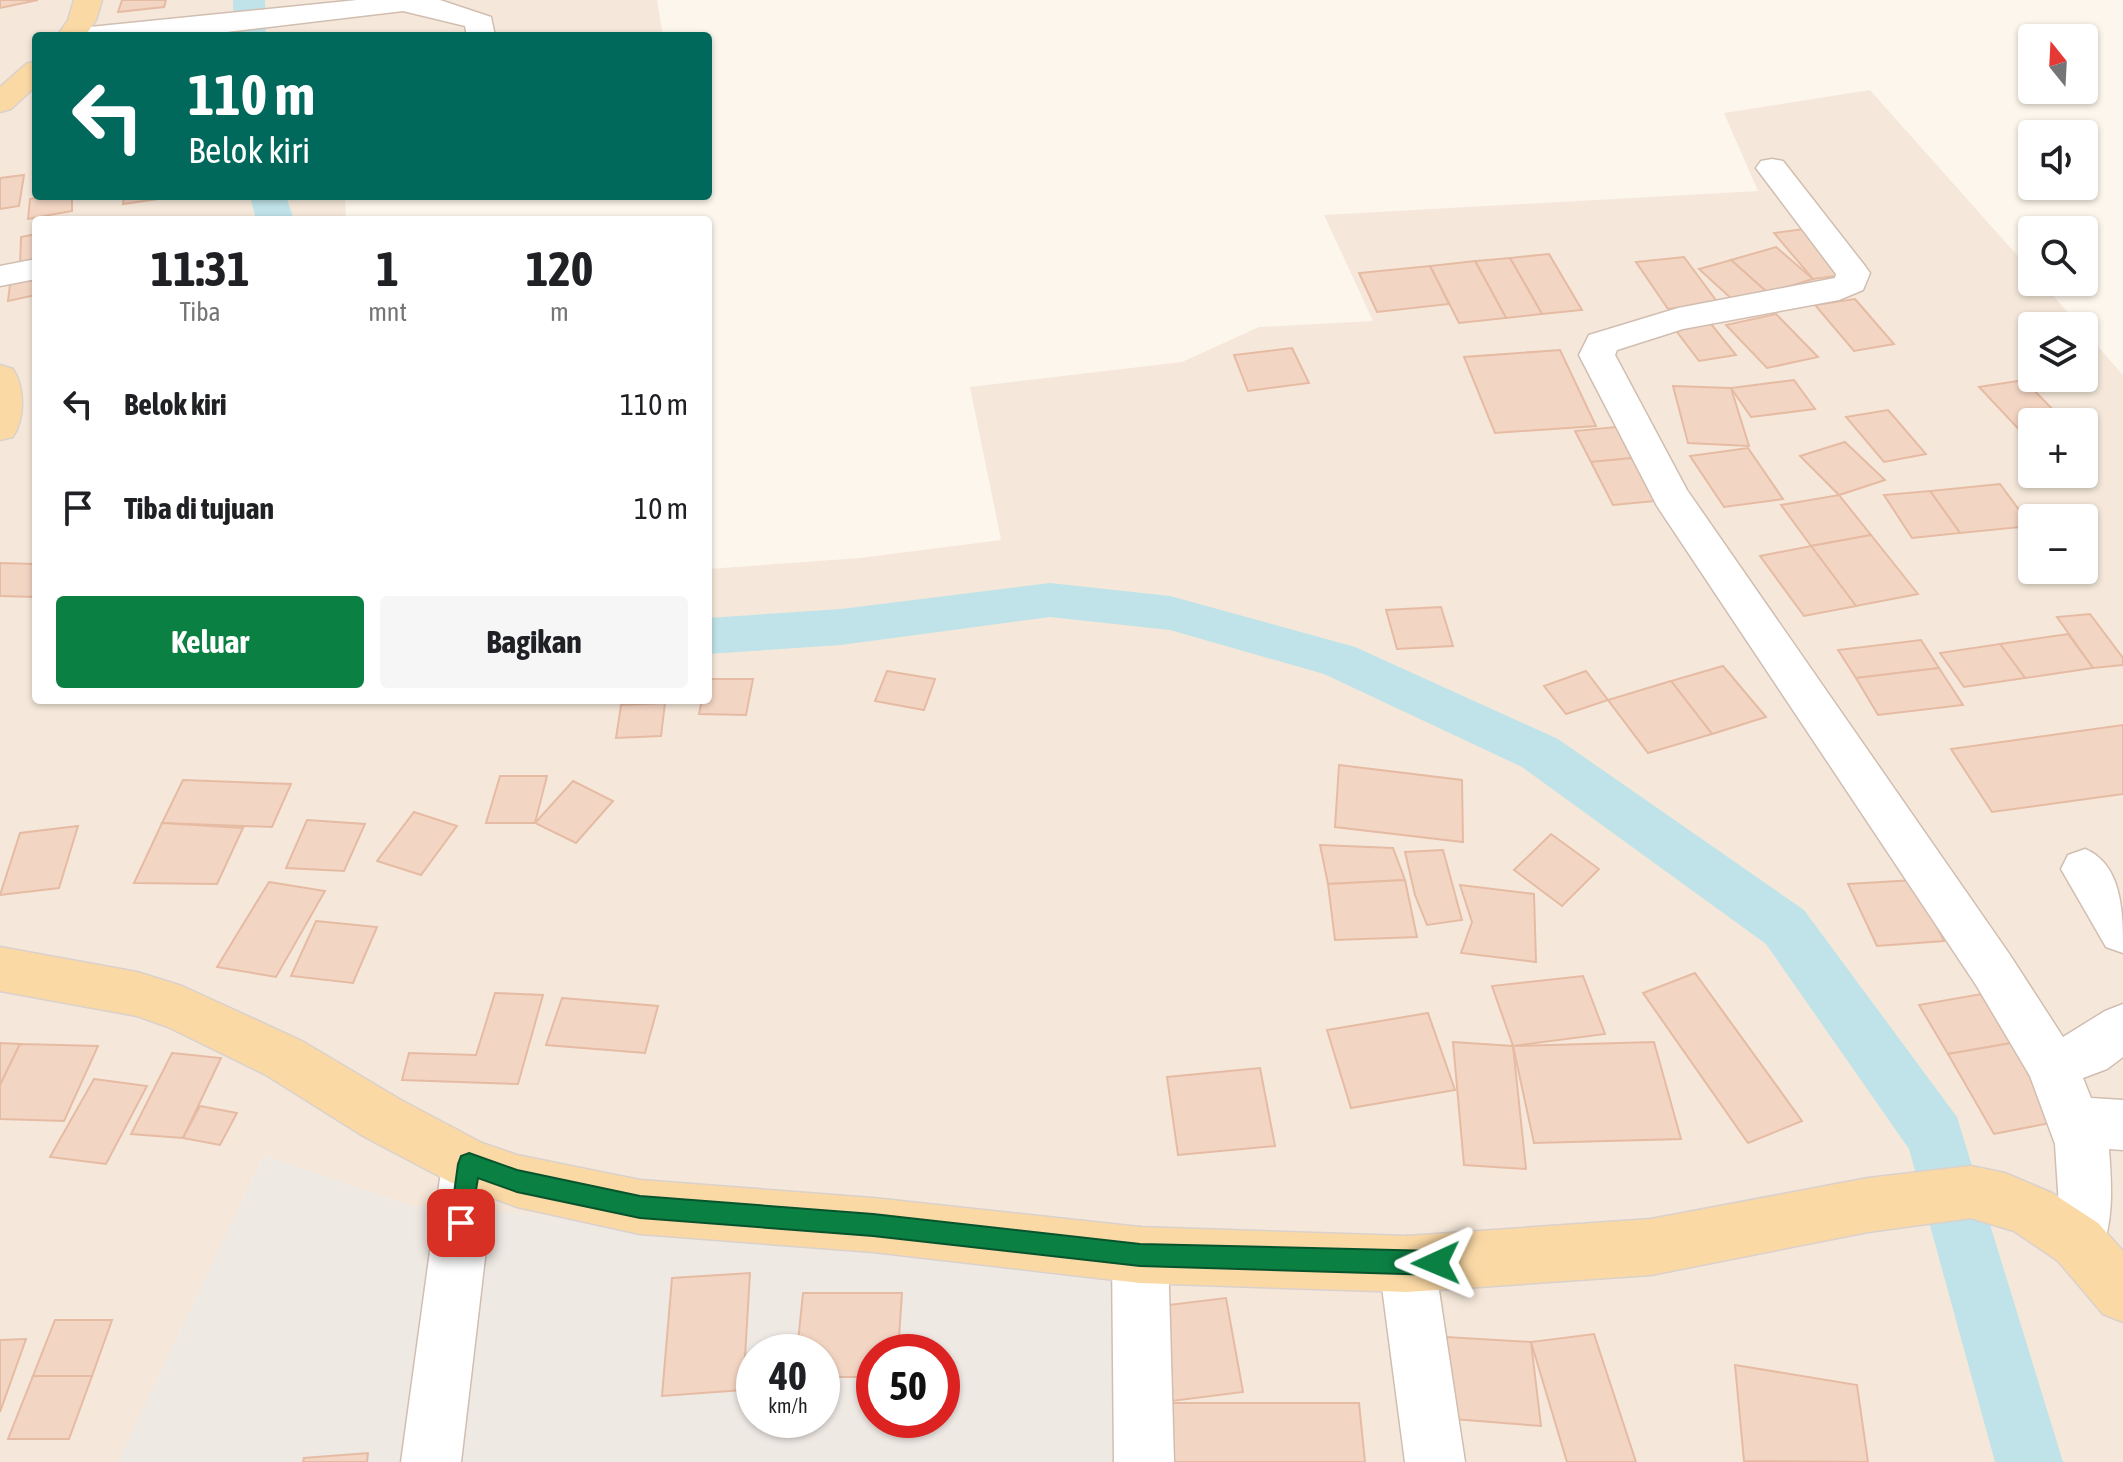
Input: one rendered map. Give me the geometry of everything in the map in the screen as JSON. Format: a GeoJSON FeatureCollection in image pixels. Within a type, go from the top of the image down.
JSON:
{"type":"FeatureCollection","features":[{"type":"Feature","properties":{"kind":"main road"},"geometry":{"type":"LineString","coordinates":[[74,32],[82,20],[88,0]]}},
{"type":"Feature","properties":{"kind":"main road"},"geometry":{"type":"LineString","coordinates":[[0,377],[4,391],[0,428]]}},
{"type":"Feature","properties":{"kind":"main road"},"geometry":{"type":"LineString","coordinates":[[0,969],[137,994],[182,1009],[284,1058],[382,1118],[469,1164],[517,1181],[640,1207],[873,1225],[1140,1255],[1407,1264],[1651,1247],[1868,1205],[1971,1192],[2005,1199],[2033,1212],[2078,1242],[2123,1294]]}},
{"type":"Feature","properties":{"kind":"street"},"geometry":{"type":"LineString","coordinates":[[138,32],[417,2],[437,13],[475,18],[481,23],[481,32]]}},
{"type":"Feature","properties":{"kind":"street"},"geometry":{"type":"LineString","coordinates":[[1772,168],[1849,267],[1853,273],[1851,283],[1839,290],[1678,319],[1607,340],[1598,348],[1597,355],[1671,496],[1856,773],[1993,970],[2052,1065],[2099,1124],[2085,1168],[2086,1207],[2078,1242]]}},
{"type":"Feature","properties":{"kind":"street"},"geometry":{"type":"LineString","coordinates":[[0,276],[32,270]]}},
{"type":"Feature","properties":{"kind":"street"},"geometry":{"type":"LineString","coordinates":[[2085,869],[2123,932]]}},
{"type":"Feature","properties":{"kind":"street"},"geometry":{"type":"LineString","coordinates":[[2052,1065],[2089,1052],[2123,1027]]}},
{"type":"Feature","properties":{"kind":"street"},"geometry":{"type":"LineString","coordinates":[[431,1462],[469,1164]]}},
{"type":"Feature","properties":{"kind":"street"},"geometry":{"type":"LineString","coordinates":[[1140,1255],[1144,1462]]}},
{"type":"Feature","properties":{"kind":"street"},"geometry":{"type":"LineString","coordinates":[[1407,1264],[1435,1462]]}},
{"type":"Feature","properties":{"kind":"shaded area"},"geometry":{"type":"Polygon","coordinates":[[[0,0],[657,0],[662,32],[32,32],[32,200],[345,200],[346,216],[32,216],[32,704],[712,704],[712,569],[860,558],[1001,540],[970,387],[1182,362],[1259,327],[1373,321],[1324,215],[1758,191],[1724,113],[1870,90],[2018,256],[2018,296],[2053,296],[2068,312],[2018,312],[2018,392],[2098,392],[2098,347],[2123,375],[2123,1462],[1142,1462],[1131,1255],[410,1206],[264,1155],[118,1462],[0,1462],[0,0]]]}},
{"type":"Feature","properties":{"kind":"shaded area"},"geometry":{"type":"Polygon","coordinates":[[[264,1155],[410,1206],[1132,1255],[1142,1462],[118,1462],[264,1155]]]}},
{"type":"Feature","properties":{"kind":"building"},"geometry":{"type":"Polygon","coordinates":[[[0,0],[38,0],[0,8],[0,0]]]}},
{"type":"Feature","properties":{"kind":"building"},"geometry":{"type":"Polygon","coordinates":[[[122,0],[166,0],[164,7],[118,12],[122,0]]]}},
{"type":"Feature","properties":{"kind":"building"},"geometry":{"type":"Polygon","coordinates":[[[24,175],[19,206],[0,209],[0,178],[24,175]]]}},
{"type":"Feature","properties":{"kind":"building"},"geometry":{"type":"Polygon","coordinates":[[[30,199],[72,200],[72,211],[28,219],[30,199]]]}},
{"type":"Feature","properties":{"kind":"building"},"geometry":{"type":"Polygon","coordinates":[[[124,200],[151,200],[123,204],[124,200]]]}},
{"type":"Feature","properties":{"kind":"building"},"geometry":{"type":"Polygon","coordinates":[[[1804,229],[1843,275],[1813,279],[1774,233],[1804,229]]]}},
{"type":"Feature","properties":{"kind":"building"},"geometry":{"type":"Polygon","coordinates":[[[32,235],[32,263],[20,266],[21,237],[32,235]]]}},
{"type":"Feature","properties":{"kind":"building"},"geometry":{"type":"Polygon","coordinates":[[[1776,247],[1813,279],[1768,293],[1731,260],[1776,247]]]}},
{"type":"Feature","properties":{"kind":"building"},"geometry":{"type":"Polygon","coordinates":[[[1549,254],[1582,310],[1542,314],[1510,258],[1549,254]]]}},
{"type":"Feature","properties":{"kind":"building"},"geometry":{"type":"Polygon","coordinates":[[[1684,257],[1718,303],[1668,309],[1636,262],[1684,257]]]}},
{"type":"Feature","properties":{"kind":"building"},"geometry":{"type":"Polygon","coordinates":[[[1510,258],[1542,314],[1506,318],[1475,261],[1510,258]]]}},
{"type":"Feature","properties":{"kind":"building"},"geometry":{"type":"Polygon","coordinates":[[[1731,260],[1768,293],[1735,302],[1699,269],[1731,260]]]}},
{"type":"Feature","properties":{"kind":"building"},"geometry":{"type":"Polygon","coordinates":[[[1475,261],[1506,318],[1459,323],[1430,266],[1475,261]]]}},
{"type":"Feature","properties":{"kind":"building"},"geometry":{"type":"Polygon","coordinates":[[[1430,266],[1449,304],[1377,312],[1359,273],[1430,266]]]}},
{"type":"Feature","properties":{"kind":"building"},"geometry":{"type":"Polygon","coordinates":[[[32,273],[32,296],[8,301],[11,276],[32,273]]]}},
{"type":"Feature","properties":{"kind":"building"},"geometry":{"type":"Polygon","coordinates":[[[1855,299],[1894,344],[1854,351],[1815,305],[1855,299]]]}},
{"type":"Feature","properties":{"kind":"building"},"geometry":{"type":"Polygon","coordinates":[[[1776,314],[1818,357],[1767,368],[1726,325],[1776,314]]]}},
{"type":"Feature","properties":{"kind":"building"},"geometry":{"type":"Polygon","coordinates":[[[1707,319],[1736,355],[1699,361],[1671,324],[1707,319]]]}},
{"type":"Feature","properties":{"kind":"building"},"geometry":{"type":"Polygon","coordinates":[[[1292,348],[1309,383],[1248,391],[1234,355],[1292,348]]]}},
{"type":"Feature","properties":{"kind":"building"},"geometry":{"type":"Polygon","coordinates":[[[1560,350],[1596,426],[1495,433],[1464,357],[1560,350]]]}},
{"type":"Feature","properties":{"kind":"building"},"geometry":{"type":"Polygon","coordinates":[[[1794,380],[1815,409],[1751,417],[1731,388],[1794,380]]]}},
{"type":"Feature","properties":{"kind":"building"},"geometry":{"type":"Polygon","coordinates":[[[2018,381],[2018,392],[2036,392],[2051,408],[2018,408],[2018,428],[1979,387],[2018,381]]]}},
{"type":"Feature","properties":{"kind":"building"},"geometry":{"type":"Polygon","coordinates":[[[1673,386],[1731,388],[1749,446],[1688,443],[1673,386]]]}},
{"type":"Feature","properties":{"kind":"building"},"geometry":{"type":"Polygon","coordinates":[[[1888,410],[1926,454],[1884,462],[1846,417],[1888,410]]]}},
{"type":"Feature","properties":{"kind":"building"},"geometry":{"type":"Polygon","coordinates":[[[1616,427],[1632,458],[1591,462],[1575,431],[1616,427]]]}},
{"type":"Feature","properties":{"kind":"building"},"geometry":{"type":"Polygon","coordinates":[[[1845,442],[1885,480],[1839,495],[1800,456],[1845,442]]]}},
{"type":"Feature","properties":{"kind":"building"},"geometry":{"type":"Polygon","coordinates":[[[1748,448],[1783,499],[1724,507],[1690,456],[1748,448]]]}},
{"type":"Feature","properties":{"kind":"building"},"geometry":{"type":"Polygon","coordinates":[[[1632,458],[1656,501],[1613,505],[1591,462],[1632,458]]]}},
{"type":"Feature","properties":{"kind":"building"},"geometry":{"type":"Polygon","coordinates":[[[2000,484],[2018,508],[2018,527],[1960,533],[1930,491],[2000,484]]]}},
{"type":"Feature","properties":{"kind":"building"},"geometry":{"type":"Polygon","coordinates":[[[1930,491],[1960,533],[1912,538],[1884,495],[1930,491]]]}},
{"type":"Feature","properties":{"kind":"building"},"geometry":{"type":"Polygon","coordinates":[[[1839,495],[1871,535],[1811,546],[1781,505],[1839,495]]]}},
{"type":"Feature","properties":{"kind":"building"},"geometry":{"type":"Polygon","coordinates":[[[1871,535],[1918,594],[1856,606],[1811,546],[1871,535]]]}},
{"type":"Feature","properties":{"kind":"building"},"geometry":{"type":"Polygon","coordinates":[[[1811,546],[1856,606],[1804,616],[1760,556],[1811,546]]]}},
{"type":"Feature","properties":{"kind":"building"},"geometry":{"type":"Polygon","coordinates":[[[0,563],[32,564],[32,597],[0,596],[0,563]]]}},
{"type":"Feature","properties":{"kind":"building"},"geometry":{"type":"Polygon","coordinates":[[[1441,607],[1453,646],[1397,649],[1386,610],[1441,607]]]}},
{"type":"Feature","properties":{"kind":"building"},"geometry":{"type":"Polygon","coordinates":[[[2090,614],[2123,658],[2123,665],[2093,668],[2057,617],[2090,614]]]}},
{"type":"Feature","properties":{"kind":"building"},"geometry":{"type":"Polygon","coordinates":[[[2068,634],[2093,668],[2025,678],[2000,644],[2068,634]]]}},
{"type":"Feature","properties":{"kind":"building"},"geometry":{"type":"Polygon","coordinates":[[[1921,640],[1939,668],[1856,678],[1838,650],[1921,640]]]}},
{"type":"Feature","properties":{"kind":"building"},"geometry":{"type":"Polygon","coordinates":[[[2000,644],[2025,678],[1964,687],[1940,653],[2000,644]]]}},
{"type":"Feature","properties":{"kind":"building"},"geometry":{"type":"Polygon","coordinates":[[[1723,666],[1766,717],[1712,734],[1671,681],[1723,666]]]}},
{"type":"Feature","properties":{"kind":"building"},"geometry":{"type":"Polygon","coordinates":[[[1939,668],[1963,705],[1878,715],[1856,678],[1939,668]]]}},
{"type":"Feature","properties":{"kind":"building"},"geometry":{"type":"Polygon","coordinates":[[[887,671],[935,679],[924,710],[875,701],[887,671]]]}},
{"type":"Feature","properties":{"kind":"building"},"geometry":{"type":"Polygon","coordinates":[[[1586,671],[1608,700],[1566,714],[1544,686],[1586,671]]]}},
{"type":"Feature","properties":{"kind":"building"},"geometry":{"type":"Polygon","coordinates":[[[712,679],[753,679],[746,715],[699,714],[701,704],[712,704],[712,679]]]}},
{"type":"Feature","properties":{"kind":"building"},"geometry":{"type":"Polygon","coordinates":[[[1671,681],[1712,734],[1648,753],[1608,700],[1671,681]]]}},
{"type":"Feature","properties":{"kind":"building"},"geometry":{"type":"Polygon","coordinates":[[[665,704],[661,736],[616,738],[621,705],[665,704]]]}},
{"type":"Feature","properties":{"kind":"building"},"geometry":{"type":"Polygon","coordinates":[[[2123,725],[2123,794],[1992,812],[1951,749],[2123,725]]]}},
{"type":"Feature","properties":{"kind":"building"},"geometry":{"type":"Polygon","coordinates":[[[1339,765],[1462,780],[1463,842],[1335,827],[1339,765]]]}},
{"type":"Feature","properties":{"kind":"building"},"geometry":{"type":"Polygon","coordinates":[[[500,776],[547,776],[535,823],[486,823],[500,776]]]}},
{"type":"Feature","properties":{"kind":"building"},"geometry":{"type":"Polygon","coordinates":[[[183,780],[291,784],[272,827],[162,823],[183,780]]]}},
{"type":"Feature","properties":{"kind":"building"},"geometry":{"type":"Polygon","coordinates":[[[573,781],[613,801],[576,843],[535,823],[573,781]]]}},
{"type":"Feature","properties":{"kind":"building"},"geometry":{"type":"Polygon","coordinates":[[[414,812],[457,826],[421,875],[377,861],[414,812]]]}},
{"type":"Feature","properties":{"kind":"building"},"geometry":{"type":"Polygon","coordinates":[[[307,820],[365,824],[344,871],[286,868],[307,820]]]}},
{"type":"Feature","properties":{"kind":"building"},"geometry":{"type":"Polygon","coordinates":[[[162,823],[243,828],[217,884],[134,883],[162,823]]]}},
{"type":"Feature","properties":{"kind":"building"},"geometry":{"type":"Polygon","coordinates":[[[78,826],[59,888],[0,895],[20,833],[78,826]]]}},
{"type":"Feature","properties":{"kind":"building"},"geometry":{"type":"Polygon","coordinates":[[[1551,834],[1599,869],[1562,906],[1514,870],[1551,834]]]}},
{"type":"Feature","properties":{"kind":"building"},"geometry":{"type":"Polygon","coordinates":[[[1320,845],[1393,848],[1405,880],[1328,884],[1320,845]]]}},
{"type":"Feature","properties":{"kind":"building"},"geometry":{"type":"Polygon","coordinates":[[[1443,850],[1462,920],[1427,925],[1415,895],[1405,852],[1443,850]]]}},
{"type":"Feature","properties":{"kind":"building"},"geometry":{"type":"Polygon","coordinates":[[[1405,880],[1417,937],[1335,940],[1328,884],[1405,880]]]}},
{"type":"Feature","properties":{"kind":"building"},"geometry":{"type":"Polygon","coordinates":[[[1914,880],[1944,941],[1877,946],[1848,884],[1914,880]]]}},
{"type":"Feature","properties":{"kind":"building"},"geometry":{"type":"Polygon","coordinates":[[[269,882],[325,891],[276,977],[217,967],[269,882]]]}},
{"type":"Feature","properties":{"kind":"building"},"geometry":{"type":"Polygon","coordinates":[[[1460,885],[1534,894],[1536,962],[1461,953],[1472,922],[1460,885]]]}},
{"type":"Feature","properties":{"kind":"building"},"geometry":{"type":"Polygon","coordinates":[[[316,921],[377,927],[353,983],[291,976],[316,921]]]}},
{"type":"Feature","properties":{"kind":"building"},"geometry":{"type":"Polygon","coordinates":[[[1695,973],[1802,1121],[1748,1143],[1643,993],[1695,973]]]}},
{"type":"Feature","properties":{"kind":"building"},"geometry":{"type":"Polygon","coordinates":[[[1583,976],[1605,1034],[1513,1046],[1492,986],[1583,976]]]}},
{"type":"Feature","properties":{"kind":"building"},"geometry":{"type":"Polygon","coordinates":[[[495,993],[543,995],[518,1084],[402,1080],[409,1053],[476,1055],[495,993]]]}},
{"type":"Feature","properties":{"kind":"building"},"geometry":{"type":"Polygon","coordinates":[[[1987,993],[2017,1042],[1948,1054],[1919,1005],[1987,993]]]}},
{"type":"Feature","properties":{"kind":"building"},"geometry":{"type":"Polygon","coordinates":[[[562,998],[658,1006],[645,1053],[546,1045],[562,998]]]}},
{"type":"Feature","properties":{"kind":"building"},"geometry":{"type":"Polygon","coordinates":[[[1428,1013],[1455,1090],[1351,1108],[1327,1030],[1428,1013]]]}},
{"type":"Feature","properties":{"kind":"building"},"geometry":{"type":"Polygon","coordinates":[[[1453,1042],[1513,1046],[1526,1169],[1464,1165],[1453,1042]]]}},
{"type":"Feature","properties":{"kind":"building"},"geometry":{"type":"Polygon","coordinates":[[[1654,1042],[1681,1139],[1534,1143],[1513,1046],[1654,1042]]]}},
{"type":"Feature","properties":{"kind":"building"},"geometry":{"type":"Polygon","coordinates":[[[2017,1042],[2065,1120],[1994,1134],[1948,1054],[2017,1042]]]}},
{"type":"Feature","properties":{"kind":"building"},"geometry":{"type":"Polygon","coordinates":[[[0,1043],[20,1044],[0,1085],[0,1043]]]}},
{"type":"Feature","properties":{"kind":"building"},"geometry":{"type":"Polygon","coordinates":[[[20,1044],[98,1046],[64,1121],[0,1119],[0,1085],[20,1044]]]}},
{"type":"Feature","properties":{"kind":"building"},"geometry":{"type":"Polygon","coordinates":[[[172,1053],[221,1058],[183,1138],[131,1134],[172,1053]]]}},
{"type":"Feature","properties":{"kind":"building"},"geometry":{"type":"Polygon","coordinates":[[[1260,1068],[1275,1146],[1178,1155],[1167,1077],[1260,1068]]]}},
{"type":"Feature","properties":{"kind":"building"},"geometry":{"type":"Polygon","coordinates":[[[94,1079],[147,1086],[106,1164],[50,1157],[94,1079]]]}},
{"type":"Feature","properties":{"kind":"building"},"geometry":{"type":"Polygon","coordinates":[[[200,1106],[237,1113],[220,1145],[183,1138],[200,1106]]]}},
{"type":"Feature","properties":{"kind":"building"},"geometry":{"type":"Polygon","coordinates":[[[750,1273],[746,1334],[736,1334],[736,1391],[662,1396],[672,1278],[750,1273]]]}},
{"type":"Feature","properties":{"kind":"building"},"geometry":{"type":"Polygon","coordinates":[[[803,1293],[902,1293],[899,1334],[856,1334],[856,1377],[840,1377],[840,1334],[799,1334],[803,1293]]]}},
{"type":"Feature","properties":{"kind":"building"},"geometry":{"type":"Polygon","coordinates":[[[1226,1298],[1243,1392],[1156,1403],[1143,1308],[1226,1298]]]}},
{"type":"Feature","properties":{"kind":"building"},"geometry":{"type":"Polygon","coordinates":[[[55,1320],[112,1320],[92,1376],[33,1376],[55,1320]]]}},
{"type":"Feature","properties":{"kind":"building"},"geometry":{"type":"Polygon","coordinates":[[[1594,1334],[1636,1462],[1567,1462],[1531,1342],[1594,1334]]]}},
{"type":"Feature","properties":{"kind":"building"},"geometry":{"type":"Polygon","coordinates":[[[1446,1337],[1531,1342],[1541,1426],[1453,1419],[1446,1337]]]}},
{"type":"Feature","properties":{"kind":"building"},"geometry":{"type":"Polygon","coordinates":[[[26,1339],[0,1412],[0,1340],[26,1339]]]}},
{"type":"Feature","properties":{"kind":"building"},"geometry":{"type":"Polygon","coordinates":[[[1735,1365],[1857,1385],[1868,1462],[1744,1461],[1735,1365]]]}},
{"type":"Feature","properties":{"kind":"building"},"geometry":{"type":"Polygon","coordinates":[[[33,1376],[92,1376],[69,1439],[8,1439],[33,1376]]]}},
{"type":"Feature","properties":{"kind":"building"},"geometry":{"type":"Polygon","coordinates":[[[1156,1403],[1359,1403],[1365,1462],[1158,1462],[1156,1403]]]}},
{"type":"Feature","properties":{"kind":"building"},"geometry":{"type":"Polygon","coordinates":[[[368,1453],[367,1462],[303,1462],[304,1458],[368,1453]]]}},
{"type":"Feature","properties":{"kind":"waterway"},"geometry":{"type":"LineString","coordinates":[[249,0],[250,32]]}},
{"type":"Feature","properties":{"kind":"waterway"},"geometry":{"type":"LineString","coordinates":[[269,200],[274,216]]}},
{"type":"Feature","properties":{"kind":"waterway"},"geometry":{"type":"LineString","coordinates":[[712,636],[841,627],[1050,600],[1170,613],[1338,660],[1540,753],[1785,927],[1936,1137],[2029,1462]]}},
{"type":"Feature","properties":{"kind":"route"},"geometry":{"type":"LineString","coordinates":[[461,1223],[469,1164],[517,1181],[640,1207],[873,1225],[1140,1255],[1436,1263]]}}]}
